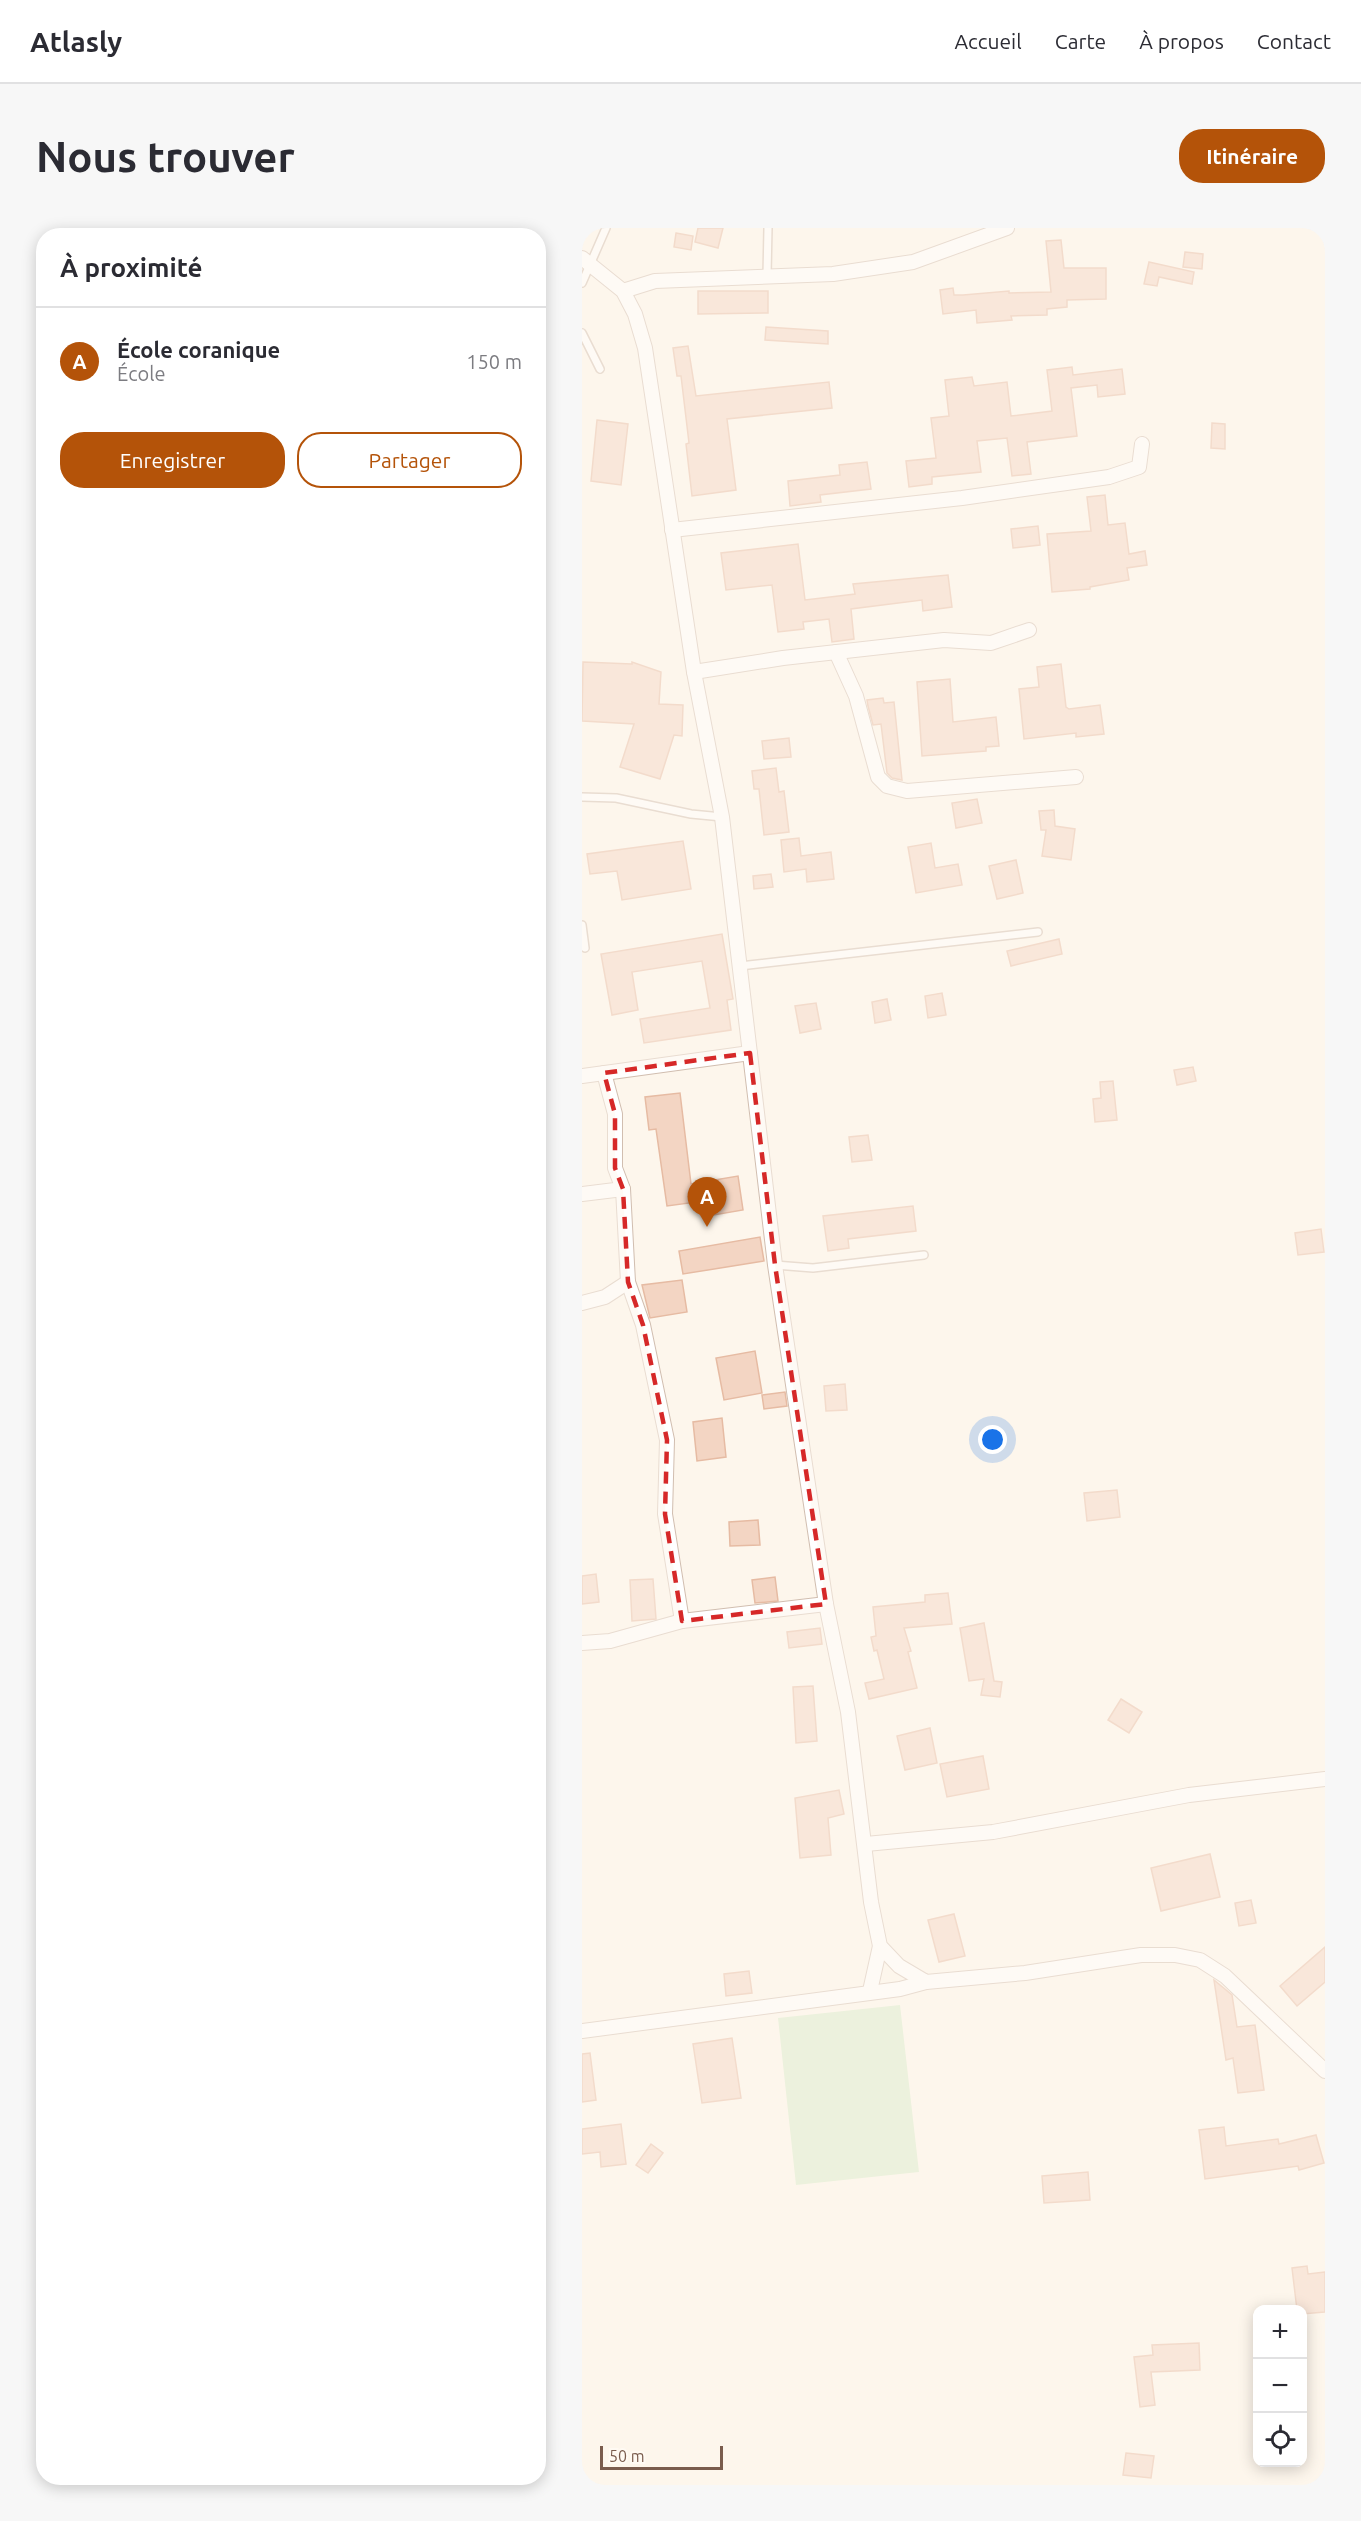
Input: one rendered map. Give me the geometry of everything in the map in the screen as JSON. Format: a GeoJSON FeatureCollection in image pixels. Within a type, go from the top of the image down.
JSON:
{"type":"FeatureCollection","features":[{"type":"Feature","properties":{"kind":"street"},"geometry":{"type":"LineString","coordinates":[[623,291],[655,281],[833,274],[914,262],[1007,228]]}},
{"type":"Feature","properties":{"kind":"street"},"geometry":{"type":"LineString","coordinates":[[587,262],[623,291],[635,314],[645,348],[694,672],[722,817],[775,1265],[826,1604],[848,1712],[866,1844],[871,1902],[880,1946],[870,1991]]}},
{"type":"Feature","properties":{"kind":"street"},"geometry":{"type":"LineString","coordinates":[[672,530],[962,498],[1109,477],[1139,467],[1142,444]]}},
{"type":"Feature","properties":{"kind":"street"},"geometry":{"type":"LineString","coordinates":[[694,672],[783,658],[945,640],[991,643],[1029,630]]}},
{"type":"Feature","properties":{"kind":"street"},"geometry":{"type":"LineString","coordinates":[[836,652],[856,696],[878,777],[887,786],[907,791],[1076,777]]}},
{"type":"Feature","properties":{"kind":"street"},"geometry":{"type":"LineString","coordinates":[[582,1076],[750,1053]]}},
{"type":"Feature","properties":{"kind":"street"},"geometry":{"type":"LineString","coordinates":[[604,1073],[615,1114],[615,1168],[623,1189],[628,1282],[646,1337],[667,1440],[664,1514],[682,1621]]}},
{"type":"Feature","properties":{"kind":"street"},"geometry":{"type":"LineString","coordinates":[[582,1194],[623,1189]]}},
{"type":"Feature","properties":{"kind":"street"},"geometry":{"type":"LineString","coordinates":[[582,1303],[605,1297],[628,1282]]}},
{"type":"Feature","properties":{"kind":"street"},"geometry":{"type":"LineString","coordinates":[[582,1643],[610,1641],[682,1621],[826,1604]]}},
{"type":"Feature","properties":{"kind":"street"},"geometry":{"type":"LineString","coordinates":[[866,1844],[993,1832],[1189,1795],[1325,1779]]}},
{"type":"Feature","properties":{"kind":"street"},"geometry":{"type":"LineString","coordinates":[[880,1946],[898,1966],[926,1982]]}},
{"type":"Feature","properties":{"kind":"street"},"geometry":{"type":"LineString","coordinates":[[582,2031],[870,1991],[900,1989],[926,1982],[1025,1973],[1142,1954],[1175,1955],[1200,1960],[1225,1976],[1325,2071]]}},
{"type":"Feature","properties":{"kind":"lane"},"geometry":{"type":"LineString","coordinates":[[582,283],[587,262],[606,228]]}},
{"type":"Feature","properties":{"kind":"lane"},"geometry":{"type":"LineString","coordinates":[[767,275],[768,228]]}},
{"type":"Feature","properties":{"kind":"lane"},"geometry":{"type":"LineString","coordinates":[[582,333],[600,369]]}},
{"type":"Feature","properties":{"kind":"lane"},"geometry":{"type":"LineString","coordinates":[[582,797],[615,798],[691,814],[722,817]]}},
{"type":"Feature","properties":{"kind":"lane"},"geometry":{"type":"LineString","coordinates":[[582,925],[585,948]]}},
{"type":"Feature","properties":{"kind":"lane"},"geometry":{"type":"LineString","coordinates":[[740,966],[1038,932]]}},
{"type":"Feature","properties":{"kind":"lane"},"geometry":{"type":"LineString","coordinates":[[775,1265],[813,1268],[924,1255]]}},
{"type":"Feature","properties":{"kind":"highlighted area"},"geometry":{"type":"Polygon","coordinates":[[[750,1053],[775,1265],[826,1604],[682,1621],[665,1514],[667,1440],[643,1325],[628,1282],[623,1189],[615,1168],[615,1114],[604,1073],[750,1053]]]}},
{"type":"Feature","properties":{"kind":"green space"},"geometry":{"type":"Polygon","coordinates":[[[900,2005],[919,2172],[796,2185],[778,2018],[900,2005]]]}},
{"type":"Feature","properties":{"kind":"building"},"geometry":{"type":"Polygon","coordinates":[[[698,228],[723,228],[718,248],[695,242],[698,228]]]}},
{"type":"Feature","properties":{"kind":"building"},"geometry":{"type":"Polygon","coordinates":[[[676,233],[693,236],[691,250],[674,247],[676,233]]]}},
{"type":"Feature","properties":{"kind":"building"},"geometry":{"type":"Polygon","coordinates":[[[1061,240],[1064,268],[1106,268],[1106,299],[1067,300],[1067,307],[1047,309],[1047,315],[1011,316],[1012,320],[977,323],[976,310],[943,314],[940,290],[953,288],[954,295],[1009,291],[1009,293],[1051,292],[1046,241],[1061,240]]]}},
{"type":"Feature","properties":{"kind":"building"},"geometry":{"type":"Polygon","coordinates":[[[1185,252],[1203,254],[1202,269],[1183,267],[1185,252]]]}},
{"type":"Feature","properties":{"kind":"building"},"geometry":{"type":"Polygon","coordinates":[[[1149,262],[1194,272],[1192,284],[1159,277],[1157,286],[1144,284],[1149,262]]]}},
{"type":"Feature","properties":{"kind":"building"},"geometry":{"type":"Polygon","coordinates":[[[698,291],[768,291],[768,313],[698,314],[698,291]]]}},
{"type":"Feature","properties":{"kind":"building"},"geometry":{"type":"Polygon","coordinates":[[[766,327],[828,331],[828,344],[765,340],[766,327]]]}},
{"type":"Feature","properties":{"kind":"building"},"geometry":{"type":"Polygon","coordinates":[[[688,346],[696,396],[829,382],[832,408],[727,419],[736,490],[692,496],[686,444],[689,443],[681,376],[677,376],[673,348],[688,346]]]}},
{"type":"Feature","properties":{"kind":"building"},"geometry":{"type":"Polygon","coordinates":[[[1072,367],[1073,375],[1122,369],[1125,394],[1098,397],[1097,385],[1071,388],[1077,436],[1027,442],[1031,474],[1012,476],[1007,438],[977,441],[981,472],[932,477],[932,484],[909,487],[906,461],[936,458],[931,418],[949,416],[945,380],[972,377],[974,386],[1007,382],[1011,416],[1052,411],[1047,370],[1072,367]]]}},
{"type":"Feature","properties":{"kind":"building"},"geometry":{"type":"Polygon","coordinates":[[[597,420],[628,424],[621,485],[591,481],[597,420]]]}},
{"type":"Feature","properties":{"kind":"building"},"geometry":{"type":"Polygon","coordinates":[[[1212,423],[1225,424],[1225,449],[1211,448],[1212,423]]]}},
{"type":"Feature","properties":{"kind":"building"},"geometry":{"type":"Polygon","coordinates":[[[867,462],[871,489],[820,495],[821,502],[790,506],[788,481],[840,475],[839,465],[867,462]]]}},
{"type":"Feature","properties":{"kind":"building"},"geometry":{"type":"Polygon","coordinates":[[[1105,495],[1108,525],[1125,523],[1129,554],[1145,551],[1147,565],[1127,568],[1129,580],[1090,587],[1090,589],[1052,592],[1047,534],[1091,531],[1087,497],[1105,495]]]}},
{"type":"Feature","properties":{"kind":"building"},"geometry":{"type":"Polygon","coordinates":[[[1038,526],[1040,545],[1013,548],[1011,529],[1038,526]]]}},
{"type":"Feature","properties":{"kind":"building"},"geometry":{"type":"Polygon","coordinates":[[[798,544],[805,600],[855,594],[853,584],[948,575],[952,607],[923,611],[922,600],[851,609],[854,639],[832,642],[829,619],[803,622],[804,629],[778,632],[772,585],[726,590],[721,553],[798,544]]]}},
{"type":"Feature","properties":{"kind":"building"},"geometry":{"type":"Polygon","coordinates":[[[583,662],[632,664],[632,662],[661,672],[659,704],[683,705],[682,736],[674,735],[660,779],[620,767],[634,724],[582,721],[583,662]]]}},
{"type":"Feature","properties":{"kind":"building"},"geometry":{"type":"Polygon","coordinates":[[[1061,664],[1066,707],[1069,709],[1100,705],[1104,734],[1076,737],[1076,733],[1024,739],[1019,689],[1039,687],[1037,667],[1061,664]]]}},
{"type":"Feature","properties":{"kind":"building"},"geometry":{"type":"Polygon","coordinates":[[[950,679],[953,722],[996,717],[999,746],[986,747],[986,751],[922,756],[917,682],[950,679]]]}},
{"type":"Feature","properties":{"kind":"building"},"geometry":{"type":"Polygon","coordinates":[[[883,698],[884,703],[894,702],[902,780],[892,778],[887,773],[881,724],[873,725],[868,706],[867,700],[883,698]]]}},
{"type":"Feature","properties":{"kind":"building"},"geometry":{"type":"Polygon","coordinates":[[[789,738],[791,757],[764,759],[762,741],[789,738]]]}},
{"type":"Feature","properties":{"kind":"building"},"geometry":{"type":"Polygon","coordinates":[[[776,768],[779,792],[784,791],[789,832],[764,835],[759,789],[754,789],[752,771],[776,768]]]}},
{"type":"Feature","properties":{"kind":"building"},"geometry":{"type":"Polygon","coordinates":[[[977,799],[982,823],[956,828],[952,803],[977,799]]]}},
{"type":"Feature","properties":{"kind":"building"},"geometry":{"type":"Polygon","coordinates":[[[1054,810],[1055,826],[1075,829],[1071,860],[1042,856],[1046,830],[1041,830],[1039,811],[1054,810]]]}},
{"type":"Feature","properties":{"kind":"building"},"geometry":{"type":"Polygon","coordinates":[[[799,838],[801,856],[831,852],[834,879],[807,882],[806,869],[784,872],[781,840],[799,838]]]}},
{"type":"Feature","properties":{"kind":"building"},"geometry":{"type":"Polygon","coordinates":[[[683,841],[691,889],[622,900],[617,871],[590,874],[587,854],[683,841]]]}},
{"type":"Feature","properties":{"kind":"building"},"geometry":{"type":"Polygon","coordinates":[[[931,843],[935,868],[958,864],[962,885],[916,893],[908,847],[931,843]]]}},
{"type":"Feature","properties":{"kind":"building"},"geometry":{"type":"Polygon","coordinates":[[[1016,860],[1023,893],[997,899],[989,866],[1016,860]]]}},
{"type":"Feature","properties":{"kind":"building"},"geometry":{"type":"Polygon","coordinates":[[[771,874],[773,887],[754,889],[753,876],[771,874]]]}},
{"type":"Feature","properties":{"kind":"building"},"geometry":{"type":"Polygon","coordinates":[[[722,934],[733,999],[727,1000],[731,1030],[644,1043],[640,1019],[710,1008],[702,961],[632,972],[638,1010],[612,1015],[601,954],[722,934]]]}},
{"type":"Feature","properties":{"kind":"building"},"geometry":{"type":"Polygon","coordinates":[[[1059,939],[1062,954],[1011,966],[1007,951],[1059,939]]]}},
{"type":"Feature","properties":{"kind":"building"},"geometry":{"type":"Polygon","coordinates":[[[942,993],[946,1015],[928,1018],[925,996],[942,993]]]}},
{"type":"Feature","properties":{"kind":"building"},"geometry":{"type":"Polygon","coordinates":[[[887,999],[891,1020],[875,1023],[872,1002],[887,999]]]}},
{"type":"Feature","properties":{"kind":"building"},"geometry":{"type":"Polygon","coordinates":[[[816,1003],[821,1029],[800,1033],[795,1006],[816,1003]]]}},
{"type":"Feature","properties":{"kind":"building"},"geometry":{"type":"Polygon","coordinates":[[[1193,1067],[1196,1081],[1177,1085],[1174,1070],[1193,1067]]]}},
{"type":"Feature","properties":{"kind":"building"},"geometry":{"type":"Polygon","coordinates":[[[1113,1081],[1117,1120],[1095,1122],[1093,1099],[1101,1098],[1100,1082],[1113,1081]]]}},
{"type":"Feature","properties":{"kind":"building"},"geometry":{"type":"Polygon","coordinates":[[[680,1093],[691,1184],[738,1176],[743,1210],[714,1215],[711,1200],[667,1206],[656,1129],[649,1130],[645,1097],[680,1093]]]}},
{"type":"Feature","properties":{"kind":"building"},"geometry":{"type":"Polygon","coordinates":[[[868,1135],[872,1160],[852,1162],[849,1137],[868,1135]]]}},
{"type":"Feature","properties":{"kind":"building"},"geometry":{"type":"Polygon","coordinates":[[[913,1206],[916,1231],[848,1239],[849,1248],[828,1251],[823,1216],[913,1206]]]}},
{"type":"Feature","properties":{"kind":"building"},"geometry":{"type":"Polygon","coordinates":[[[1321,1229],[1324,1252],[1298,1255],[1295,1233],[1321,1229]]]}},
{"type":"Feature","properties":{"kind":"building"},"geometry":{"type":"Polygon","coordinates":[[[760,1237],[764,1261],[683,1274],[679,1251],[760,1237]]]}},
{"type":"Feature","properties":{"kind":"building"},"geometry":{"type":"Polygon","coordinates":[[[682,1280],[687,1312],[650,1318],[642,1285],[682,1280]]]}},
{"type":"Feature","properties":{"kind":"building"},"geometry":{"type":"Polygon","coordinates":[[[755,1351],[762,1393],[724,1400],[716,1358],[755,1351]]]}},
{"type":"Feature","properties":{"kind":"building"},"geometry":{"type":"Polygon","coordinates":[[[845,1384],[847,1410],[826,1411],[824,1386],[845,1384]]]}},
{"type":"Feature","properties":{"kind":"building"},"geometry":{"type":"Polygon","coordinates":[[[785,1392],[787,1406],[764,1409],[762,1395],[785,1392]]]}},
{"type":"Feature","properties":{"kind":"building"},"geometry":{"type":"Polygon","coordinates":[[[722,1418],[726,1457],[697,1461],[693,1422],[722,1418]]]}},
{"type":"Feature","properties":{"kind":"building"},"geometry":{"type":"Polygon","coordinates":[[[1117,1490],[1120,1517],[1087,1521],[1084,1493],[1117,1490]]]}},
{"type":"Feature","properties":{"kind":"building"},"geometry":{"type":"Polygon","coordinates":[[[758,1520],[760,1545],[730,1546],[729,1522],[758,1520]]]}},
{"type":"Feature","properties":{"kind":"building"},"geometry":{"type":"Polygon","coordinates":[[[596,1574],[599,1602],[582,1604],[582,1576],[596,1574]]]}},
{"type":"Feature","properties":{"kind":"building"},"geometry":{"type":"Polygon","coordinates":[[[775,1577],[778,1601],[755,1603],[752,1580],[775,1577]]]}},
{"type":"Feature","properties":{"kind":"building"},"geometry":{"type":"Polygon","coordinates":[[[653,1579],[656,1619],[632,1621],[630,1580],[653,1579]]]}},
{"type":"Feature","properties":{"kind":"building"},"geometry":{"type":"Polygon","coordinates":[[[948,1593],[952,1624],[904,1628],[911,1651],[908,1652],[917,1688],[869,1699],[865,1683],[884,1679],[877,1650],[874,1651],[871,1637],[876,1636],[873,1607],[925,1602],[925,1595],[948,1593]]]}},
{"type":"Feature","properties":{"kind":"building"},"geometry":{"type":"Polygon","coordinates":[[[984,1623],[994,1681],[1002,1682],[1000,1697],[981,1695],[984,1679],[969,1681],[960,1628],[984,1623]]]}},
{"type":"Feature","properties":{"kind":"building"},"geometry":{"type":"Polygon","coordinates":[[[820,1628],[822,1644],[789,1648],[787,1632],[820,1628]]]}},
{"type":"Feature","properties":{"kind":"building"},"geometry":{"type":"Polygon","coordinates":[[[813,1686],[817,1741],[796,1743],[793,1687],[813,1686]]]}},
{"type":"Feature","properties":{"kind":"building"},"geometry":{"type":"Polygon","coordinates":[[[1121,1699],[1142,1712],[1129,1733],[1108,1720],[1121,1699]]]}},
{"type":"Feature","properties":{"kind":"building"},"geometry":{"type":"Polygon","coordinates":[[[930,1728],[937,1763],[905,1770],[897,1736],[930,1728]]]}},
{"type":"Feature","properties":{"kind":"building"},"geometry":{"type":"Polygon","coordinates":[[[983,1756],[989,1789],[947,1797],[940,1764],[983,1756]]]}},
{"type":"Feature","properties":{"kind":"building"},"geometry":{"type":"Polygon","coordinates":[[[839,1790],[844,1814],[828,1818],[831,1855],[800,1858],[795,1798],[839,1790]]]}},
{"type":"Feature","properties":{"kind":"building"},"geometry":{"type":"Polygon","coordinates":[[[1210,1854],[1220,1897],[1161,1911],[1151,1868],[1210,1854]]]}},
{"type":"Feature","properties":{"kind":"building"},"geometry":{"type":"Polygon","coordinates":[[[1251,1900],[1256,1923],[1239,1926],[1235,1903],[1251,1900]]]}},
{"type":"Feature","properties":{"kind":"building"},"geometry":{"type":"Polygon","coordinates":[[[954,1914],[965,1956],[939,1962],[928,1920],[954,1914]]]}},
{"type":"Feature","properties":{"kind":"building"},"geometry":{"type":"Polygon","coordinates":[[[1325,1947],[1325,1982],[1297,2006],[1280,1986],[1325,1947]]]}},
{"type":"Feature","properties":{"kind":"building"},"geometry":{"type":"Polygon","coordinates":[[[749,1971],[752,1993],[726,1996],[724,1974],[749,1971]]]}},
{"type":"Feature","properties":{"kind":"building"},"geometry":{"type":"Polygon","coordinates":[[[1214,1980],[1232,1995],[1237,2027],[1255,2025],[1264,2090],[1238,2093],[1233,2058],[1226,2060],[1214,1980]]]}},
{"type":"Feature","properties":{"kind":"building"},"geometry":{"type":"Polygon","coordinates":[[[732,2038],[741,2098],[702,2103],[693,2044],[732,2038]]]}},
{"type":"Feature","properties":{"kind":"building"},"geometry":{"type":"Polygon","coordinates":[[[590,2053],[596,2100],[582,2102],[582,2054],[590,2053]]]}},
{"type":"Feature","properties":{"kind":"building"},"geometry":{"type":"Polygon","coordinates":[[[621,2124],[626,2164],[601,2167],[600,2152],[582,2154],[582,2129],[621,2124]]]}},
{"type":"Feature","properties":{"kind":"building"},"geometry":{"type":"Polygon","coordinates":[[[1224,2127],[1226,2146],[1278,2139],[1279,2144],[1316,2135],[1324,2163],[1299,2170],[1298,2166],[1205,2179],[1199,2130],[1224,2127]]]}},
{"type":"Feature","properties":{"kind":"building"},"geometry":{"type":"Polygon","coordinates":[[[651,2144],[663,2153],[648,2173],[636,2165],[651,2144]]]}},
{"type":"Feature","properties":{"kind":"building"},"geometry":{"type":"Polygon","coordinates":[[[1088,2172],[1090,2200],[1044,2203],[1042,2176],[1088,2172]]]}},
{"type":"Feature","properties":{"kind":"building"},"geometry":{"type":"Polygon","coordinates":[[[1307,2266],[1308,2274],[1325,2272],[1325,2312],[1307,2314],[1307,2305],[1296,2305],[1292,2268],[1307,2266]]]}},
{"type":"Feature","properties":{"kind":"building"},"geometry":{"type":"Polygon","coordinates":[[[1199,2343],[1200,2370],[1151,2372],[1155,2405],[1140,2407],[1134,2357],[1153,2355],[1152,2345],[1199,2343]]]}},
{"type":"Feature","properties":{"kind":"building"},"geometry":{"type":"Polygon","coordinates":[[[1126,2453],[1154,2456],[1151,2478],[1123,2475],[1126,2453]]]}},
{"type":"Feature","properties":{"kind":"place","name":"École coranique"},"geometry":{"type":"Point","coordinates":[707,1227]}}]}
